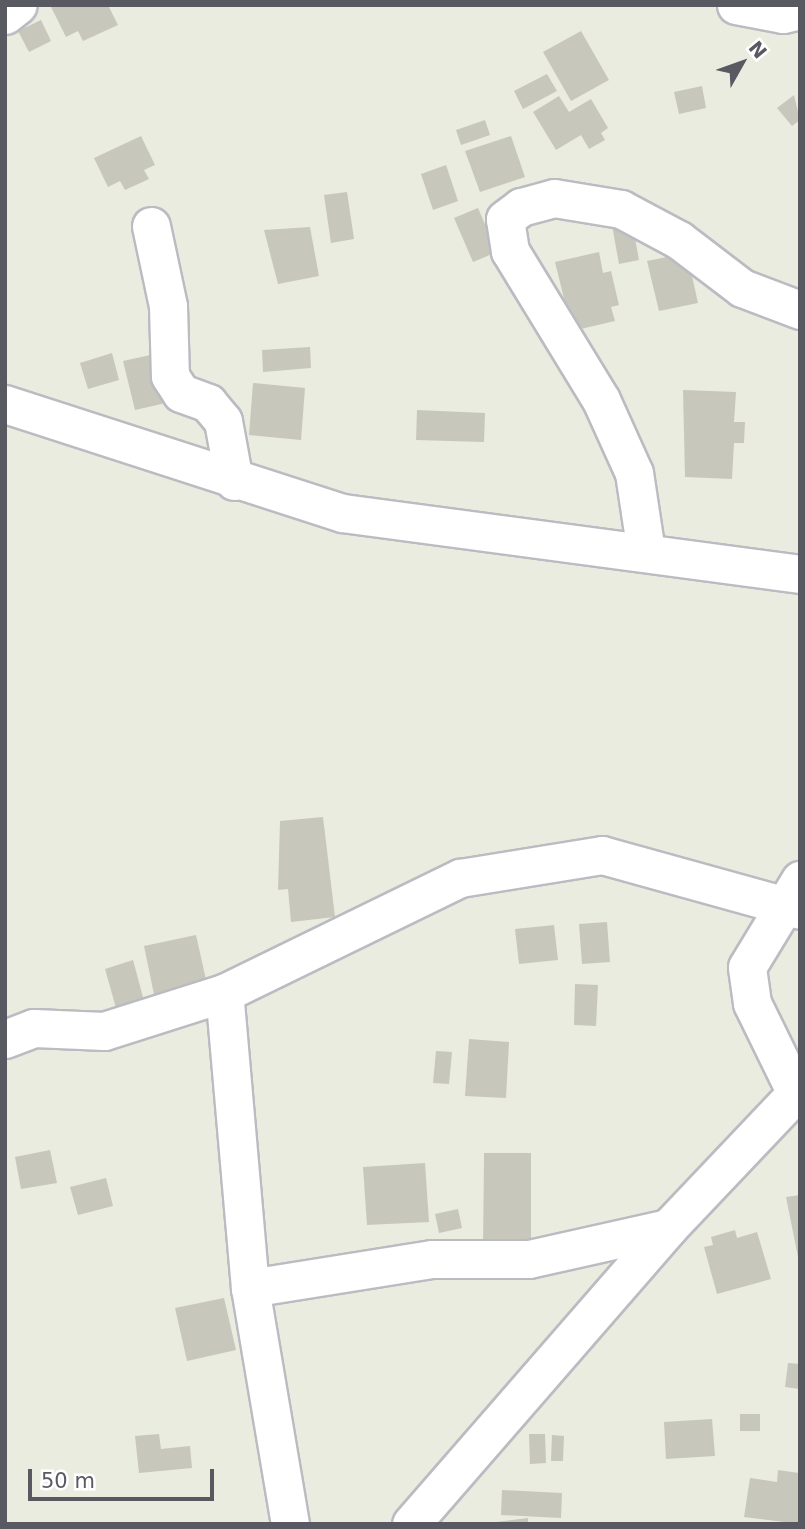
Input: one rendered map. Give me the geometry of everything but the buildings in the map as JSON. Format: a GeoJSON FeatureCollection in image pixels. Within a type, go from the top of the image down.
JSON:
{"type":"FeatureCollection","features":[{"type":"Feature","properties":{"kind":"street"},"geometry":{"type":"LineString","coordinates":[[5,15],[18,5]]}},
{"type":"Feature","properties":{"kind":"street"},"geometry":{"type":"LineString","coordinates":[[736,5],[783,14],[800,10]]}},
{"type":"Feature","properties":{"kind":"street"},"geometry":{"type":"LineString","coordinates":[[646,552],[634,473],[601,400],[510,251],[505,219],[521,207],[554,198],[621,209],[679,240],[742,288],[800,310]]}},
{"type":"Feature","properties":{"kind":"street"},"geometry":{"type":"LineString","coordinates":[[151,226],[168,306],[173,386],[208,403],[223,421],[234,481]]}},
{"type":"Feature","properties":{"kind":"street"},"geometry":{"type":"LineString","coordinates":[[5,404],[234,481],[343,513],[800,574]]}},
{"type":"Feature","properties":{"kind":"street"},"geometry":{"type":"LineString","coordinates":[[5,1039],[34,1028],[104,1031],[224,993],[460,878],[602,855],[794,899],[747,967],[752,1003],[798,1091],[668,1228],[411,1524]]}},
{"type":"Feature","properties":{"kind":"street"},"geometry":{"type":"LineString","coordinates":[[224,993],[250,1288],[290,1524]]}},
{"type":"Feature","properties":{"kind":"street"},"geometry":{"type":"LineString","coordinates":[[250,1288],[432,1259],[529,1259],[668,1228]]}}]}
